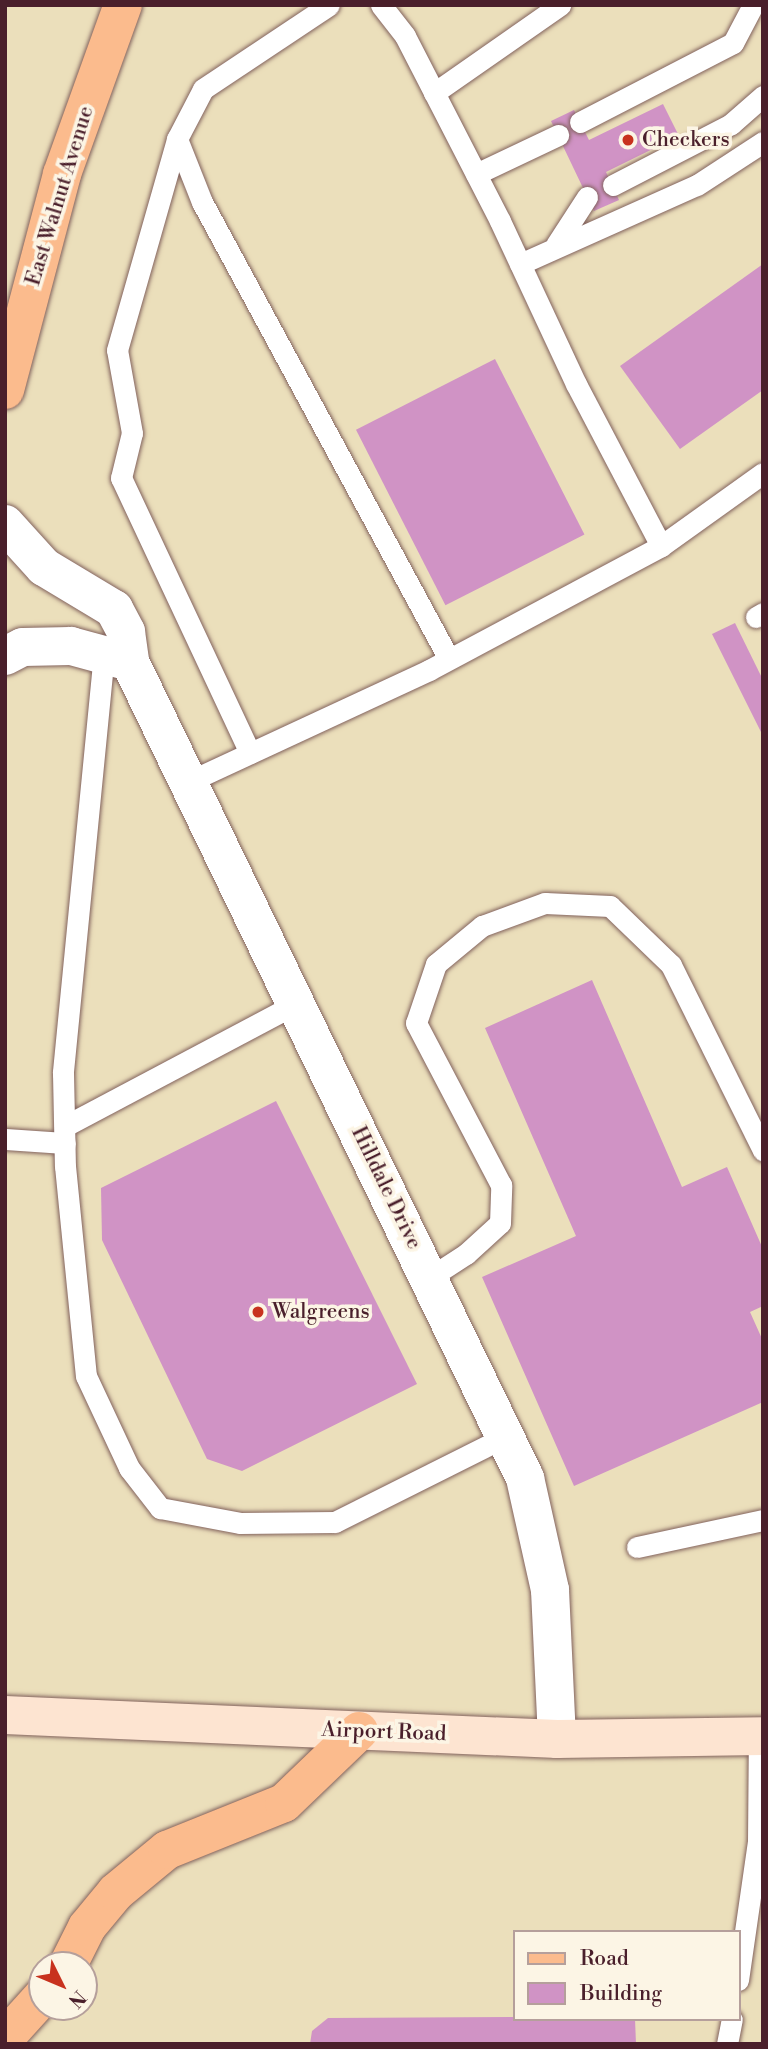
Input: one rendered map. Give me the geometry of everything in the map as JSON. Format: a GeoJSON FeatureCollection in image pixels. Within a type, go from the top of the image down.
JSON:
{"type":"FeatureCollection","features":[{"type":"Feature","properties":{"kind":"main road","name":"East Walnut Avenue"},"geometry":{"type":"LineString","coordinates":[[5,390],[62,174],[123,5]]}},
{"type":"Feature","properties":{"kind":"main road","name":"Airport Road"},"geometry":{"type":"LineString","coordinates":[[5,1715],[557,1739],[761,1736]]}},
{"type":"Feature","properties":{"kind":"main road"},"geometry":{"type":"LineString","coordinates":[[75,1951],[87,1927],[116,1892],[167,1850],[284,1803],[359,1731]]}},
{"type":"Feature","properties":{"kind":"main road"},"geometry":{"type":"LineString","coordinates":[[5,2038],[28,2013]]}},
{"type":"Feature","properties":{"kind":"street","name":"Hilldale Drive"},"geometry":{"type":"LineString","coordinates":[[5,524],[44,567],[114,609],[125,632],[117,657],[190,781],[525,1478],[550,1590],[557,1739]]}},
{"type":"Feature","properties":{"kind":"street"},"geometry":{"type":"LineString","coordinates":[[5,656],[23,647],[71,646],[117,657]]}},
{"type":"Feature","properties":{"kind":"lane"},"geometry":{"type":"LineString","coordinates":[[250,753],[121,478],[132,433],[117,350],[177,139],[204,89],[329,5]]}},
{"type":"Feature","properties":{"kind":"lane"},"geometry":{"type":"LineString","coordinates":[[381,5],[405,36],[476,174],[576,384],[661,546]]}},
{"type":"Feature","properties":{"kind":"lane"},"geometry":{"type":"LineString","coordinates":[[434,93],[560,5]]}},
{"type":"Feature","properties":{"kind":"lane"},"geometry":{"type":"LineString","coordinates":[[580,122],[733,43],[753,5]]}},
{"type":"Feature","properties":{"kind":"lane"},"geometry":{"type":"LineString","coordinates":[[613,186],[731,124],[763,96]]}},
{"type":"Feature","properties":{"kind":"lane"},"geometry":{"type":"LineString","coordinates":[[476,174],[558,135]]}},
{"type":"Feature","properties":{"kind":"lane"},"geometry":{"type":"LineString","coordinates":[[177,139],[202,202],[449,659]]}},
{"type":"Feature","properties":{"kind":"lane"},"geometry":{"type":"LineString","coordinates":[[520,264],[556,245],[698,185],[763,142]]}},
{"type":"Feature","properties":{"kind":"lane"},"geometry":{"type":"LineString","coordinates":[[556,245],[587,197]]}},
{"type":"Feature","properties":{"kind":"lane"},"geometry":{"type":"LineString","coordinates":[[190,781],[449,659],[661,546],[763,473]]}},
{"type":"Feature","properties":{"kind":"lane"},"geometry":{"type":"LineString","coordinates":[[117,657],[63,1073],[65,1134],[86,1376],[129,1468],[160,1508],[240,1523],[335,1522],[505,1437]]}},
{"type":"Feature","properties":{"kind":"lane"},"geometry":{"type":"LineString","coordinates":[[429,1278],[466,1254],[500,1223],[502,1185],[416,1023],[436,964],[482,926],[545,903],[610,906],[671,965],[763,1150]]}},
{"type":"Feature","properties":{"kind":"lane"},"geometry":{"type":"LineString","coordinates":[[5,1139],[65,1134],[296,1003]]}},
{"type":"Feature","properties":{"kind":"lane"},"geometry":{"type":"LineString","coordinates":[[637,1547],[763,1520]]}},
{"type":"Feature","properties":{"kind":"lane"},"geometry":{"type":"LineString","coordinates":[[740,1966],[758,1841],[761,1736]]}},
{"type":"Feature","properties":{"kind":"lane"},"geometry":{"type":"LineString","coordinates":[[727,2044],[732,2021]]}},
{"type":"Feature","properties":{"kind":"building"},"geometry":{"type":"Polygon","coordinates":[[[663,104],[679,136],[606,172],[619,200],[594,211],[551,121],[574,110],[589,140],[663,104]]]}},
{"type":"Feature","properties":{"kind":"building"},"geometry":{"type":"Polygon","coordinates":[[[763,264],[763,390],[680,449],[620,366],[763,264]]]}},
{"type":"Feature","properties":{"kind":"building"},"geometry":{"type":"Polygon","coordinates":[[[495,359],[584,535],[445,605],[356,430],[495,359]]]}},
{"type":"Feature","properties":{"kind":"building"},"geometry":{"type":"Polygon","coordinates":[[[735,623],[763,680],[763,736],[712,634],[735,623]]]}},
{"type":"Feature","properties":{"kind":"building"},"geometry":{"type":"Polygon","coordinates":[[[592,980],[682,1187],[727,1167],[763,1249],[763,1306],[750,1312],[763,1341],[763,1402],[574,1486],[482,1277],[576,1236],[485,1028],[592,980]]]}},
{"type":"Feature","properties":{"kind":"building","name":"Walgreens"},"geometry":{"type":"Polygon","coordinates":[[[276,1101],[417,1384],[242,1471],[207,1459],[102,1240],[101,1188],[276,1101]]]}},
{"type":"Feature","properties":{"kind":"building"},"geometry":{"type":"Polygon","coordinates":[[[512,2017],[512,2021],[635,2021],[636,2044],[310,2044],[312,2031],[328,2018],[512,2017]]]}},
{"type":"Feature","properties":{"kind":"place","name":"Checkers"},"geometry":{"type":"Point","coordinates":[628,140]}},
{"type":"Feature","properties":{"kind":"place","name":"Walgreens"},"geometry":{"type":"Point","coordinates":[258,1312]}}]}
